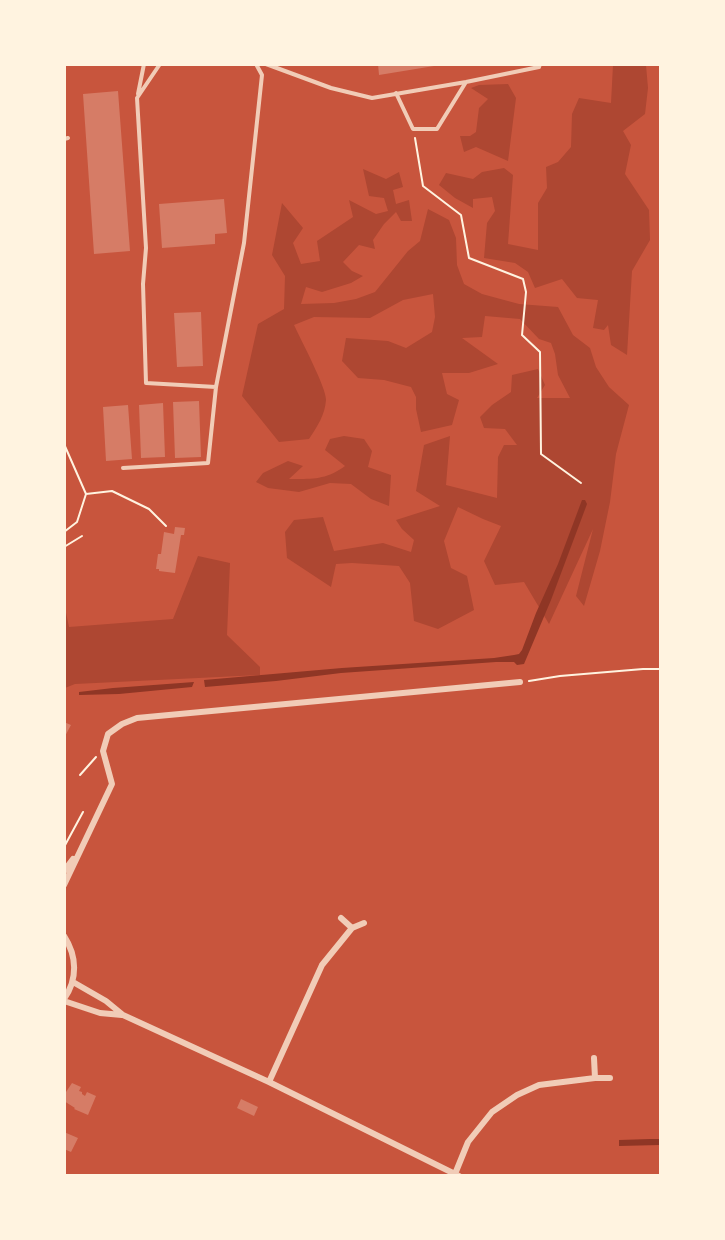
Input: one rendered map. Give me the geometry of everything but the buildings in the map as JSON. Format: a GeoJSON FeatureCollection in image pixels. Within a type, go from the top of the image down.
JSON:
{"type":"FeatureCollection","features":[{"type":"Feature","properties":{"kind":"street"},"geometry":{"type":"LineString","coordinates":[[64,885],[112,784],[104,751],[108,734],[122,724],[137,718],[520,682]]}},
{"type":"Feature","properties":{"kind":"street"},"geometry":{"type":"LineString","coordinates":[[64,872],[82,846]]}},
{"type":"Feature","properties":{"kind":"street"},"geometry":{"type":"LineString","coordinates":[[341,918],[352,928]]}},
{"type":"Feature","properties":{"kind":"street"},"geometry":{"type":"LineString","coordinates":[[269,1082],[322,965],[352,928],[364,923]]}},
{"type":"Feature","properties":{"kind":"street"},"geometry":{"type":"LineString","coordinates":[[64,936],[69,942],[74,958],[74,974],[73,982],[64,1000],[100,1013],[123,1015]]}},
{"type":"Feature","properties":{"kind":"street"},"geometry":{"type":"LineString","coordinates":[[73,982],[106,1001],[123,1015],[269,1082],[457,1175],[468,1142],[492,1112],[517,1095],[539,1085],[610,1078]]}},
{"type":"Feature","properties":{"kind":"street"},"geometry":{"type":"LineString","coordinates":[[594,1058],[595,1078]]}},
{"type":"Feature","properties":{"kind":"lane"},"geometry":{"type":"LineString","coordinates":[[144,64],[137,98],[146,248],[143,284],[146,383],[216,387]]}},
{"type":"Feature","properties":{"kind":"lane"},"geometry":{"type":"LineString","coordinates":[[137,98],[160,64]]}},
{"type":"Feature","properties":{"kind":"lane"},"geometry":{"type":"LineString","coordinates":[[123,468],[208,463],[216,387],[244,243],[262,75],[256,64]]}},
{"type":"Feature","properties":{"kind":"lane"},"geometry":{"type":"LineString","coordinates":[[266,64],[331,88],[372,98],[466,82],[539,67],[540,64]]}},
{"type":"Feature","properties":{"kind":"lane"},"geometry":{"type":"LineString","coordinates":[[396,93],[413,129],[437,129],[466,82]]}},
{"type":"Feature","properties":{"kind":"path"},"geometry":{"type":"LineString","coordinates":[[413,129],[423,186],[461,214],[469,258],[523,279],[526,292],[522,335],[540,352],[541,454],[581,483]]}},
{"type":"Feature","properties":{"kind":"path"},"geometry":{"type":"LineString","coordinates":[[64,444],[86,494],[77,522],[64,532]]}},
{"type":"Feature","properties":{"kind":"path"},"geometry":{"type":"LineString","coordinates":[[86,494],[112,491],[149,509],[166,526]]}},
{"type":"Feature","properties":{"kind":"path"},"geometry":{"type":"LineString","coordinates":[[64,547],[82,536]]}},
{"type":"Feature","properties":{"kind":"path"},"geometry":{"type":"LineString","coordinates":[[520,682],[560,676],[660,669]]}},
{"type":"Feature","properties":{"kind":"path"},"geometry":{"type":"LineString","coordinates":[[80,775],[97,755],[104,751]]}},
{"type":"Feature","properties":{"kind":"path"},"geometry":{"type":"LineString","coordinates":[[64,847],[83,812]]}},
{"type":"Feature","properties":{"kind":"shaded area"},"geometry":{"type":"Polygon","coordinates":[[[613,65],[646,65],[648,88],[645,114],[623,131],[631,145],[625,174],[649,210],[650,240],[632,271],[627,355],[611,345],[608,325],[604,330],[593,328],[598,300],[577,298],[562,279],[535,288],[528,272],[515,263],[484,258],[487,223],[495,211],[492,197],[473,199],[473,208],[455,198],[439,185],[446,173],[473,179],[482,172],[504,168],[513,175],[508,244],[538,250],[538,203],[547,188],[546,167],[558,162],[571,147],[572,114],[579,98],[611,103],[613,65]]]}},
{"type":"Feature","properties":{"kind":"shaded area"},"geometry":{"type":"Polygon","coordinates":[[[508,84],[516,98],[508,161],[476,147],[464,152],[460,136],[470,136],[476,132],[479,108],[488,99],[471,88],[479,85],[508,84]]]}},
{"type":"Feature","properties":{"kind":"shaded area"},"geometry":{"type":"Polygon","coordinates":[[[363,169],[386,179],[399,172],[403,187],[393,190],[396,204],[409,200],[412,221],[401,221],[396,212],[373,240],[375,249],[359,245],[343,262],[352,271],[363,276],[351,283],[322,292],[306,287],[301,304],[334,303],[356,299],[375,292],[408,251],[420,241],[428,209],[449,220],[456,238],[457,265],[464,284],[482,294],[519,304],[558,307],[573,335],[590,348],[596,367],[609,387],[629,405],[616,454],[610,502],[600,551],[584,606],[576,596],[593,529],[549,624],[524,582],[495,585],[484,561],[501,526],[458,507],[444,541],[451,568],[467,576],[474,610],[438,629],[414,621],[410,583],[399,566],[336,564],[331,587],[287,558],[285,532],[294,520],[323,517],[334,551],[383,543],[411,552],[414,540],[396,520],[440,506],[416,491],[424,445],[450,436],[446,485],[497,498],[498,457],[504,445],[517,445],[505,429],[484,428],[480,417],[492,405],[511,392],[512,375],[538,369],[545,385],[537,398],[570,398],[558,375],[551,343],[539,339],[520,319],[485,316],[482,337],[462,338],[498,364],[469,373],[442,373],[447,394],[459,400],[452,425],[421,432],[416,397],[411,387],[384,380],[358,378],[342,361],[346,338],[388,341],[406,348],[432,332],[435,317],[433,294],[403,300],[370,318],[314,317],[294,325],[313,363],[326,400],[320,421],[309,439],[279,442],[242,396],[258,324],[284,309],[285,276],[272,255],[282,203],[303,228],[293,243],[301,264],[320,261],[317,241],[353,217],[349,200],[376,214],[388,211],[384,198],[369,196],[363,169]]]}},
{"type":"Feature","properties":{"kind":"shaded area"},"geometry":{"type":"Polygon","coordinates":[[[344,436],[364,439],[372,451],[368,467],[391,475],[389,506],[371,499],[351,484],[330,483],[299,492],[268,488],[256,482],[263,473],[288,461],[303,466],[289,479],[318,478],[338,471],[345,466],[325,450],[330,439],[344,436]]]}},
{"type":"Feature","properties":{"kind":"shaded area"},"geometry":{"type":"Polygon","coordinates":[[[582,500],[585,500],[587,504],[524,664],[496,662],[341,673],[205,687],[204,680],[494,658],[519,654],[558,564],[582,500]]]}},
{"type":"Feature","properties":{"kind":"shaded area"},"geometry":{"type":"Polygon","coordinates":[[[198,556],[230,563],[227,635],[260,667],[260,675],[75,684],[65,688],[65,608],[69,627],[173,619],[198,556]]]}},
{"type":"Feature","properties":{"kind":"shaded area"},"geometry":{"type":"Polygon","coordinates":[[[194,682],[192,687],[119,694],[79,695],[79,692],[113,688],[194,682]]]}},
{"type":"Feature","properties":{"kind":"shaded area"},"geometry":{"type":"Polygon","coordinates":[[[660,1139],[660,1145],[619,1146],[619,1140],[660,1139]]]}}]}
